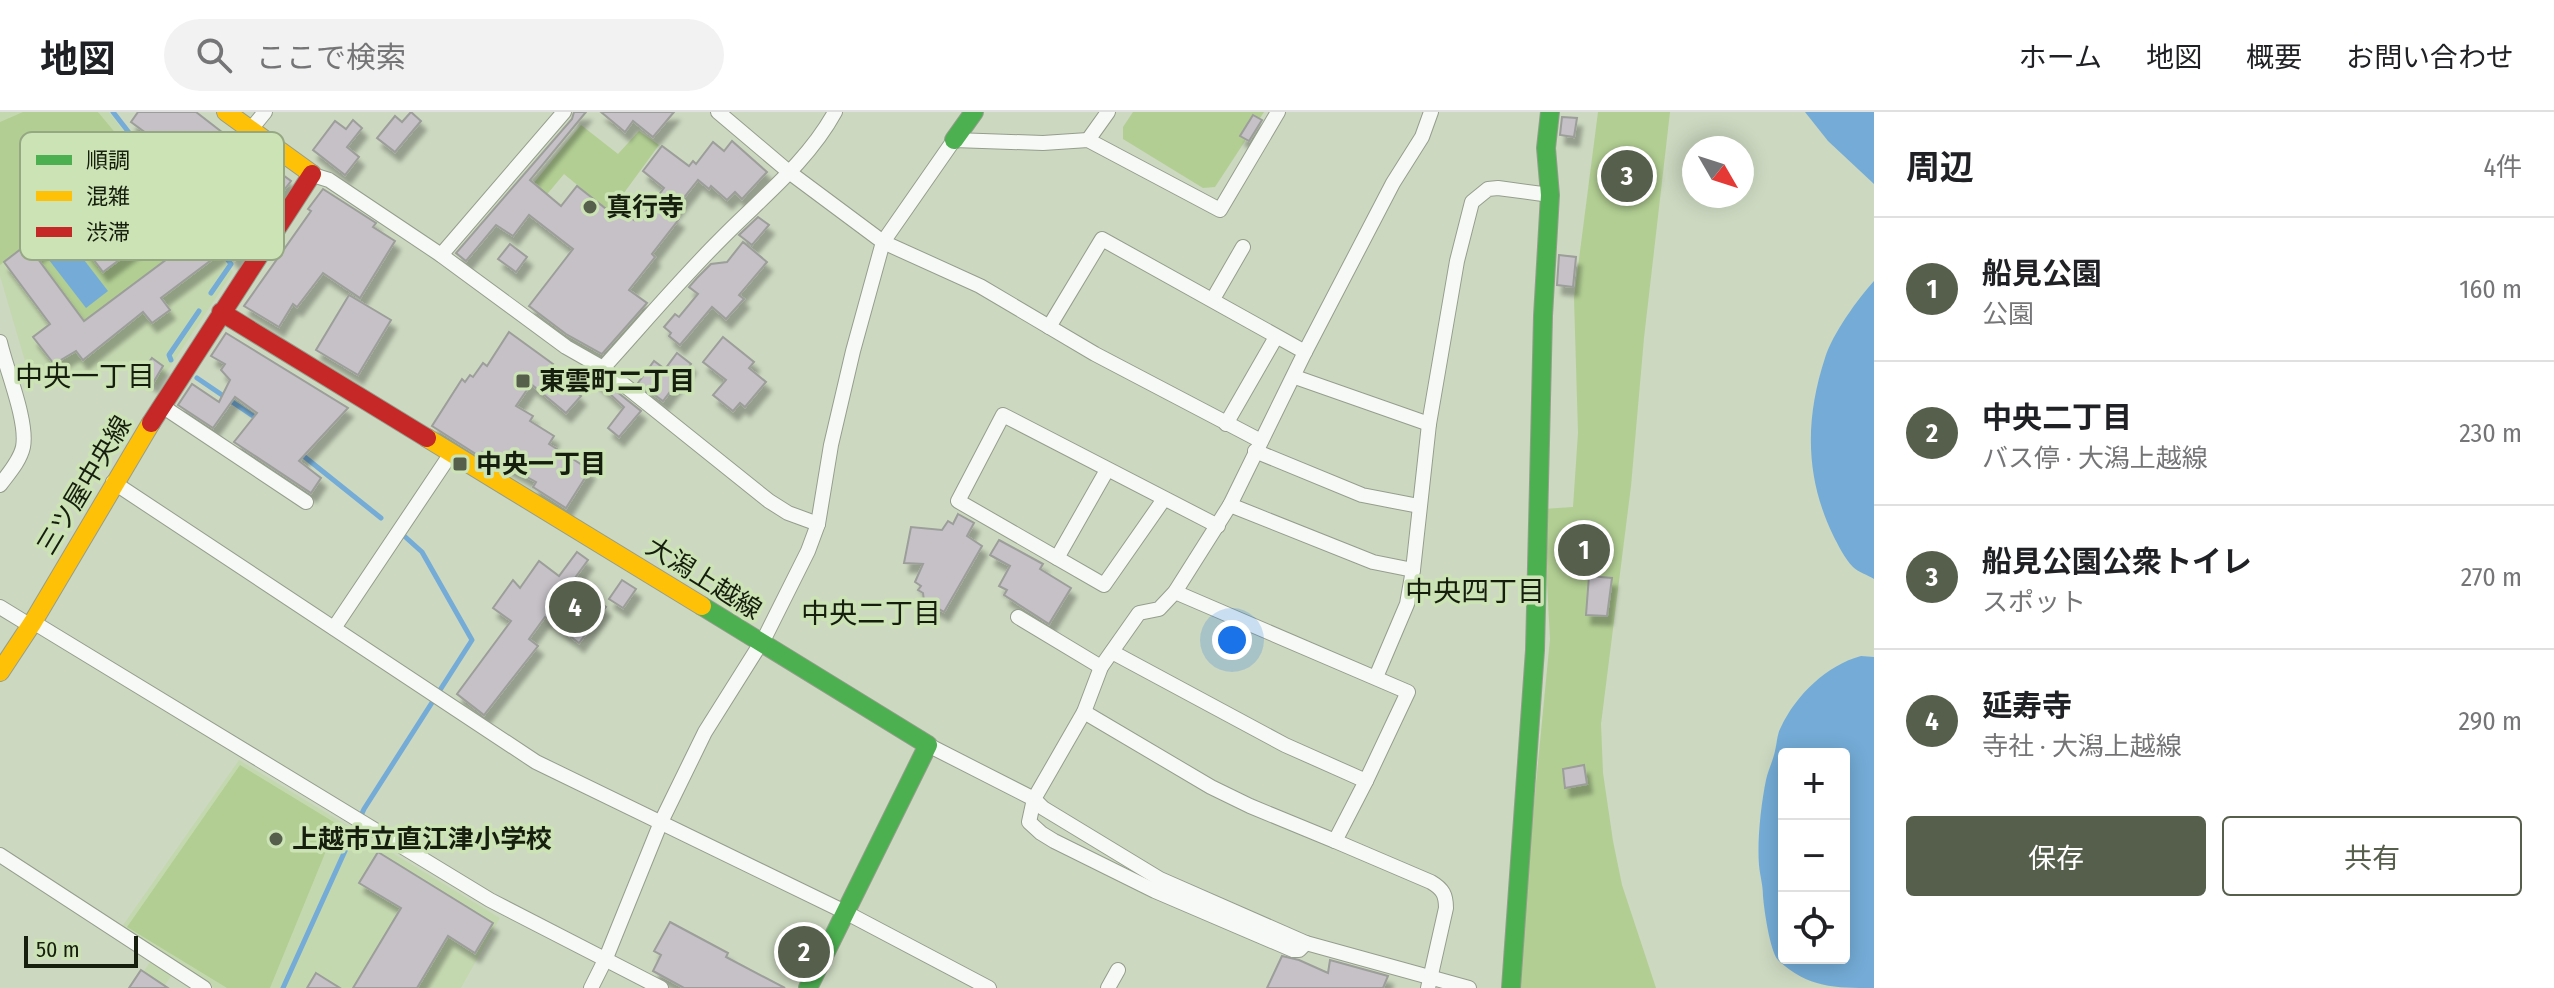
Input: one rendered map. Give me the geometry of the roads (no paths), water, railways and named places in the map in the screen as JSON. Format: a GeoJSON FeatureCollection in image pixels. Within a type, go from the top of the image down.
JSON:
{"type":"FeatureCollection","features":[{"type":"Feature","properties":{"kind":"main road"},"geometry":{"type":"LineString","coordinates":[[226,112],[255,132]]}},
{"type":"Feature","properties":{"kind":"main road"},"geometry":{"type":"LineString","coordinates":[[954,140],[974,112]]}},
{"type":"Feature","properties":{"kind":"main road"},"geometry":{"type":"LineString","coordinates":[[1511,988],[1535,650],[1543,316],[1550,195],[1546,148],[1550,112]]}},
{"type":"Feature","properties":{"kind":"main road"},"geometry":{"type":"LineString","coordinates":[[284,153],[313,175]]}},
{"type":"Feature","properties":{"kind":"main road","name":"三ツ屋中央線"},"geometry":{"type":"LineString","coordinates":[[284,218],[313,175]]}},
{"type":"Feature","properties":{"kind":"main road","name":"三ツ屋中央線"},"geometry":{"type":"LineString","coordinates":[[0,672],[32,624],[113,482],[256,260]]}},
{"type":"Feature","properties":{"kind":"main road","name":"大潟上越線"},"geometry":{"type":"LineString","coordinates":[[221,312],[928,745]]}},
{"type":"Feature","properties":{"kind":"main road"},"geometry":{"type":"LineString","coordinates":[[808,988],[928,745]]}},
{"type":"Feature","properties":{"kind":"street"},"geometry":{"type":"LineString","coordinates":[[251,129],[265,112]]}},
{"type":"Feature","properties":{"kind":"street"},"geometry":{"type":"LineString","coordinates":[[441,255],[564,112]]}},
{"type":"Feature","properties":{"kind":"street"},"geometry":{"type":"LineString","coordinates":[[718,112],[789,172],[883,242],[980,286],[1226,424],[1258,446],[1362,495],[1419,506]]}},
{"type":"Feature","properties":{"kind":"street"},"geometry":{"type":"LineString","coordinates":[[603,368],[696,264],[789,172],[824,131],[835,112]]}},
{"type":"Feature","properties":{"kind":"street"},"geometry":{"type":"LineString","coordinates":[[1088,140],[1108,112]]}},
{"type":"Feature","properties":{"kind":"street"},"geometry":{"type":"LineString","coordinates":[[591,988],[661,822],[705,732],[760,643],[808,551],[818,524],[831,445],[883,242],[954,140],[1043,143],[1088,140],[1220,210],[1278,112]]}},
{"type":"Feature","properties":{"kind":"street"},"geometry":{"type":"LineString","coordinates":[[1306,943],[1299,950],[1281,946],[1155,891],[1054,841],[1029,822],[1034,799],[1084,712],[1101,667],[1139,613],[1159,609],[1175,592],[1230,505],[1393,183],[1422,137],[1431,112]]}},
{"type":"Feature","properties":{"kind":"street"},"geometry":{"type":"LineString","coordinates":[[313,175],[329,180],[441,255],[566,347],[603,368],[769,501],[788,513],[818,524]]}},
{"type":"Feature","properties":{"kind":"street"},"geometry":{"type":"LineString","coordinates":[[1376,677],[1407,604],[1429,424],[1457,261],[1472,202],[1488,189],[1498,188],[1550,195]]}},
{"type":"Feature","properties":{"kind":"street"},"geometry":{"type":"LineString","coordinates":[[1049,327],[1102,239],[1305,352]]}},
{"type":"Feature","properties":{"kind":"street"},"geometry":{"type":"LineString","coordinates":[[1213,299],[1243,247]]}},
{"type":"Feature","properties":{"kind":"street"},"geometry":{"type":"LineString","coordinates":[[1226,424],[1276,337]]}},
{"type":"Feature","properties":{"kind":"street"},"geometry":{"type":"LineString","coordinates":[[0,342],[22,418],[24,442],[19,457],[0,485]]}},
{"type":"Feature","properties":{"kind":"street"},"geometry":{"type":"LineString","coordinates":[[1295,377],[1429,424]]}},
{"type":"Feature","properties":{"kind":"street"},"geometry":{"type":"LineString","coordinates":[[162,406],[306,502]]}},
{"type":"Feature","properties":{"kind":"street"},"geometry":{"type":"LineString","coordinates":[[1164,499],[1104,585],[958,501],[1003,415],[1218,526]]}},
{"type":"Feature","properties":{"kind":"street"},"geometry":{"type":"LineString","coordinates":[[334,628],[452,452]]}},
{"type":"Feature","properties":{"kind":"street"},"geometry":{"type":"LineString","coordinates":[[1057,558],[1107,470]]}},
{"type":"Feature","properties":{"kind":"street"},"geometry":{"type":"LineString","coordinates":[[113,482],[536,762],[845,912],[989,988]]}},
{"type":"Feature","properties":{"kind":"street"},"geometry":{"type":"LineString","coordinates":[[1230,505],[1373,562],[1413,570]]}},
{"type":"Feature","properties":{"kind":"street"},"geometry":{"type":"LineString","coordinates":[[1175,592],[1408,692],[1335,841]]}},
{"type":"Feature","properties":{"kind":"street"},"geometry":{"type":"LineString","coordinates":[[0,607],[490,900],[661,988]]}},
{"type":"Feature","properties":{"kind":"street"},"geometry":{"type":"LineString","coordinates":[[1018,617],[1101,667]]}},
{"type":"Feature","properties":{"kind":"street"},"geometry":{"type":"LineString","coordinates":[[1112,652],[1285,745],[1366,781]]}},
{"type":"Feature","properties":{"kind":"street"},"geometry":{"type":"LineString","coordinates":[[1084,712],[1211,787],[1441,888],[1446,896],[1446,908],[1429,983]]}},
{"type":"Feature","properties":{"kind":"street"},"geometry":{"type":"LineString","coordinates":[[928,745],[1034,799],[1043,808],[1160,879],[1306,943],[1429,983],[1469,988]]}},
{"type":"Feature","properties":{"kind":"street"},"geometry":{"type":"LineString","coordinates":[[0,855],[204,988]]}},
{"type":"Feature","properties":{"kind":"street"},"geometry":{"type":"LineString","coordinates":[[1108,988],[1118,970]]}},
{"type":"Feature","properties":{"kind":"water"},"geometry":{"type":"Polygon","coordinates":[[[1805,112],[1874,112],[1874,184],[1828,141],[1805,112]]]}},
{"type":"Feature","properties":{"kind":"water"},"geometry":{"type":"Polygon","coordinates":[[[49,260],[84,260],[108,291],[86,308],[49,260]]]}},
{"type":"Feature","properties":{"kind":"water"},"geometry":{"type":"Polygon","coordinates":[[[1874,281],[1874,579],[1853,567],[1833,535],[1817,491],[1811,426],[1825,358],[1846,317],[1874,281]]]}},
{"type":"Feature","properties":{"kind":"water"},"geometry":{"type":"Polygon","coordinates":[[[1861,656],[1874,657],[1874,988],[1847,988],[1811,981],[1783,964],[1850,964],[1850,748],[1778,748],[1778,960],[1768,930],[1759,865],[1763,800],[1780,730],[1804,693],[1836,666],[1861,656]]]}},
{"type":"Feature","properties":{"kind":"waterway"},"geometry":{"type":"LineString","coordinates":[[113,112],[128,132]]}},
{"type":"Feature","properties":{"kind":"waterway"},"geometry":{"type":"LineString","coordinates":[[211,293],[231,264],[228,260]]}},
{"type":"Feature","properties":{"kind":"waterway"},"geometry":{"type":"LineString","coordinates":[[171,360],[169,355],[199,311]]}},
{"type":"Feature","properties":{"kind":"waterway"},"geometry":{"type":"LineString","coordinates":[[197,378],[259,420]]}},
{"type":"Feature","properties":{"kind":"waterway"},"geometry":{"type":"LineString","coordinates":[[301,454],[381,518]]}},
{"type":"Feature","properties":{"kind":"waterway"},"geometry":{"type":"LineString","coordinates":[[283,988],[364,809],[472,640],[422,552],[402,534]]}},
{"type":"Feature","properties":{"kind":"place","name":"船見公園公衆トイレ"},"geometry":{"type":"Point","coordinates":[1627,176]}},
{"type":"Feature","properties":{"kind":"place","name":"真行寺"},"geometry":{"type":"Point","coordinates":[590,207]}},
{"type":"Feature","properties":{"kind":"place","name":"東雲町二丁目"},"geometry":{"type":"Point","coordinates":[523,381]}},
{"type":"Feature","properties":{"kind":"place","name":"中央一丁目"},"geometry":{"type":"Point","coordinates":[460,464]}},
{"type":"Feature","properties":{"kind":"place","name":"船見公園"},"geometry":{"type":"Point","coordinates":[1584,550]}},
{"type":"Feature","properties":{"kind":"place","name":"延寿寺"},"geometry":{"type":"Point","coordinates":[575,607]}},
{"type":"Feature","properties":{"kind":"place","name":"上越市立直江津小学校"},"geometry":{"type":"Point","coordinates":[276,839]}},
{"type":"Feature","properties":{"kind":"place","name":"中央二丁目"},"geometry":{"type":"Point","coordinates":[804,952]}},
{"type":"Feature","properties":{"kind":"district","name":"中央一丁目"},"geometry":{"type":"Point","coordinates":[85,376]}},
{"type":"Feature","properties":{"kind":"district","name":"中央四丁目"},"geometry":{"type":"Point","coordinates":[1475,591]}},
{"type":"Feature","properties":{"kind":"district","name":"中央二丁目"},"geometry":{"type":"Point","coordinates":[871,613]}}]}
